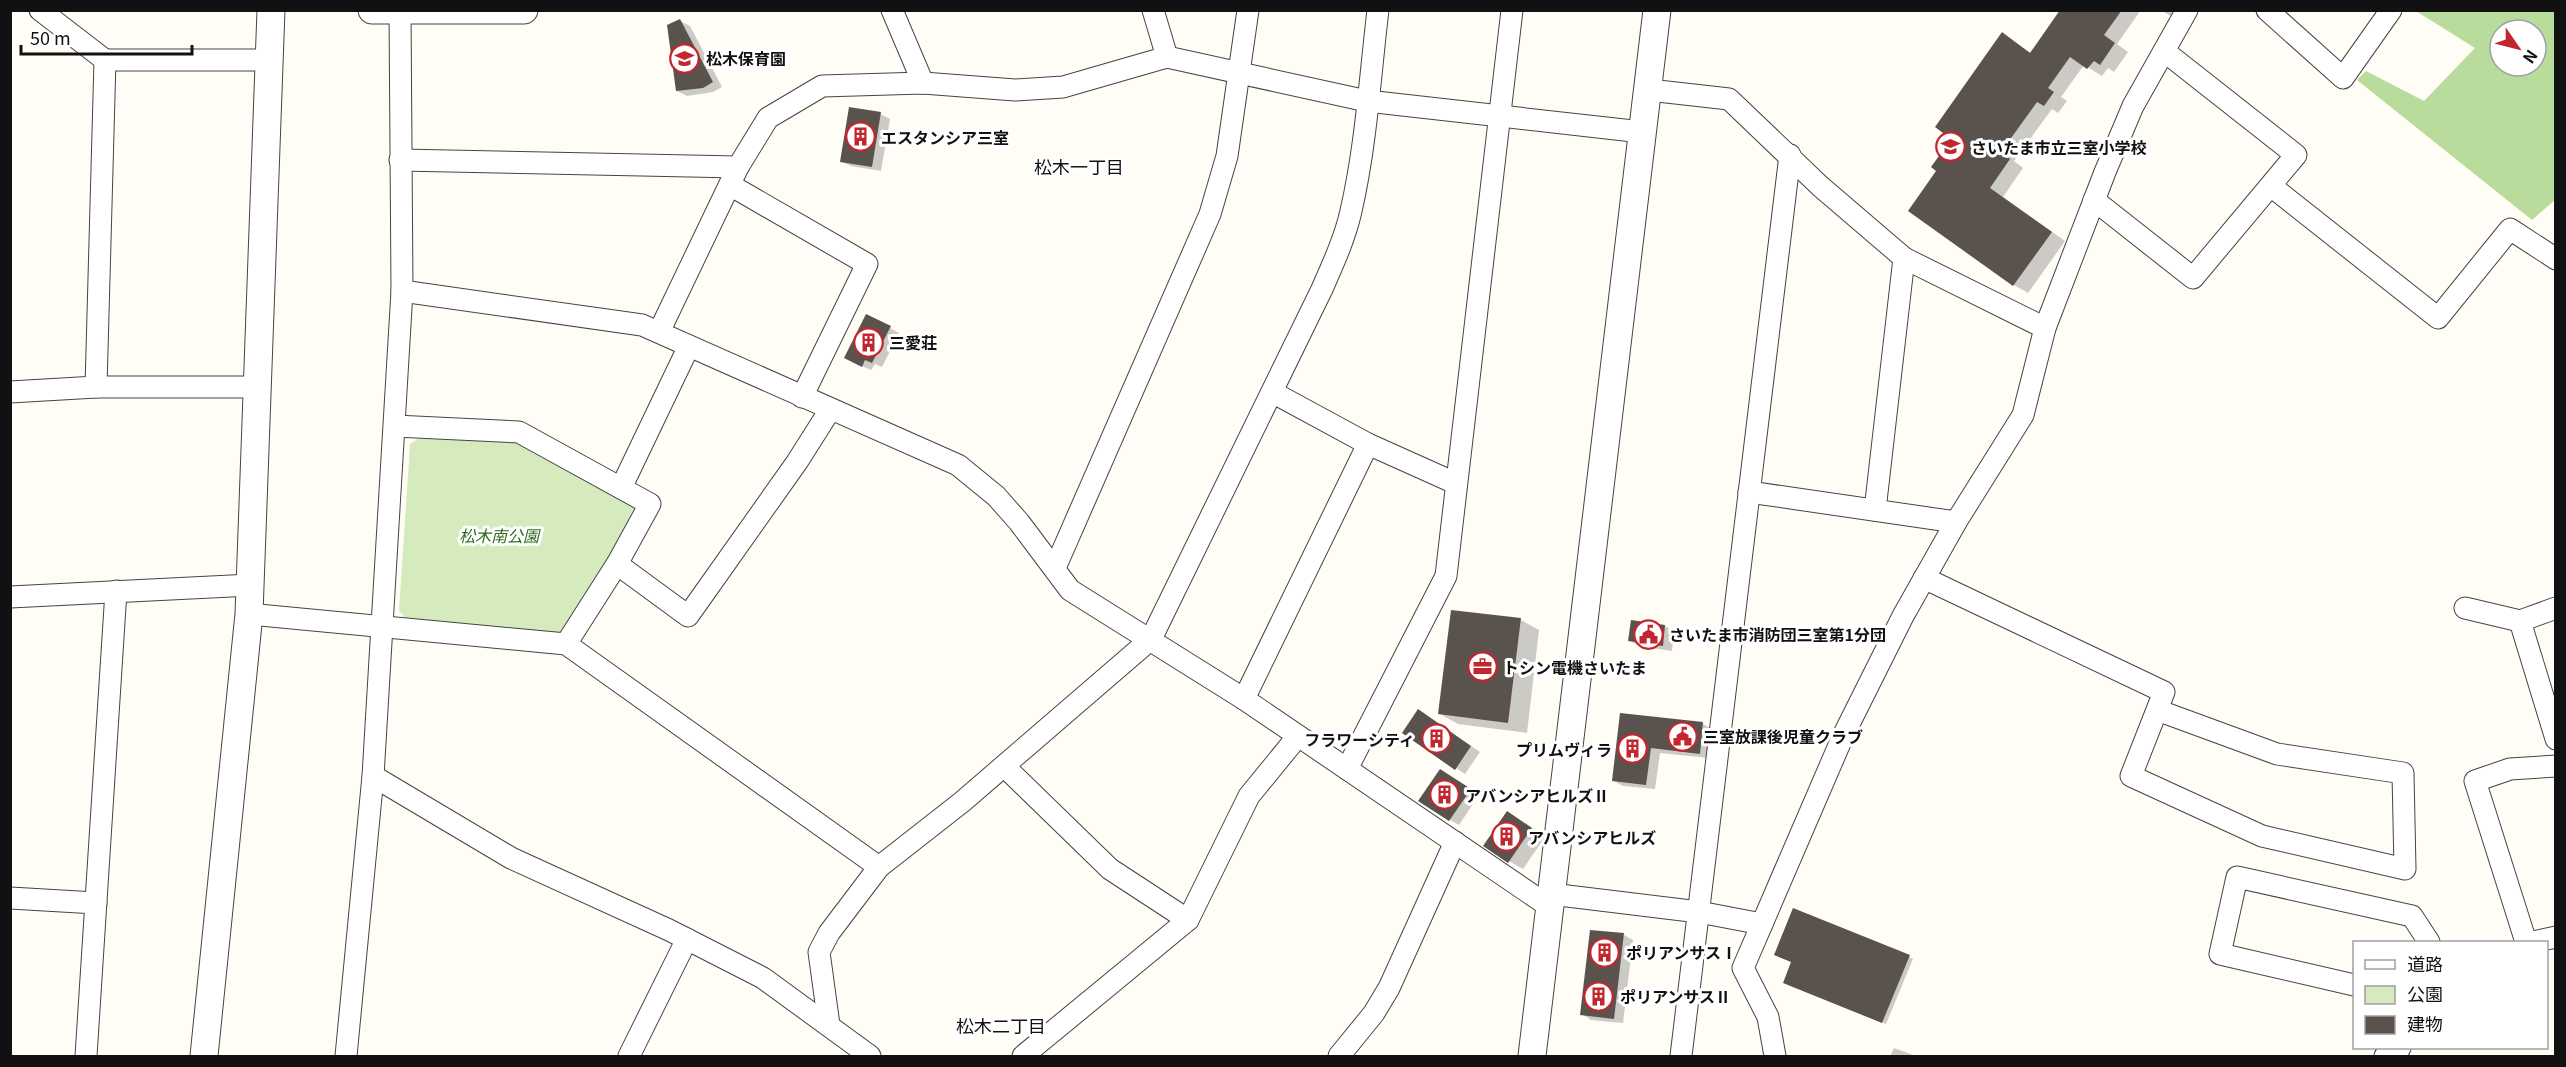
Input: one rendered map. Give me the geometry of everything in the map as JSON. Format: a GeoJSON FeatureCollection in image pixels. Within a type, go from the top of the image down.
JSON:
{"type":"FeatureCollection","features":[{"type":"Feature","properties":{"kind":"street"},"geometry":{"type":"LineString","coordinates":[[40,10],[105,60],[268,60]]}},
{"type":"Feature","properties":{"kind":"street"},"geometry":{"type":"LineString","coordinates":[[204,1056],[249,614],[271,10]]}},
{"type":"Feature","properties":{"kind":"street"},"geometry":{"type":"LineString","coordinates":[[372,10],[524,10]]}},
{"type":"Feature","properties":{"kind":"street"},"geometry":{"type":"LineString","coordinates":[[892,10],[923,83]]}},
{"type":"Feature","properties":{"kind":"street"},"geometry":{"type":"LineString","coordinates":[[1153,10],[1167,57]]}},
{"type":"Feature","properties":{"kind":"street"},"geometry":{"type":"LineString","coordinates":[[1055,568],[1210,214],[1227,156],[1248,10]]}},
{"type":"Feature","properties":{"kind":"street"},"geometry":{"type":"LineString","coordinates":[[829,1025],[819,952],[828,933],[879,867],[925,833],[1151,639],[1322,289],[1350,214],[1368,101],[1378,10]]}},
{"type":"Feature","properties":{"kind":"street"},"geometry":{"type":"LineString","coordinates":[[1347,769],[1446,576],[1455,483],[1512,10]]}},
{"type":"Feature","properties":{"kind":"street"},"geometry":{"type":"LineString","coordinates":[[1532,1056],[1657,10]]}},
{"type":"Feature","properties":{"kind":"street"},"geometry":{"type":"LineString","coordinates":[[1775,1056],[1768,1017],[1743,968],[1843,736],[1924,578],[2023,415],[2045,328],[2094,200],[2133,105],[2187,10]]}},
{"type":"Feature","properties":{"kind":"street"},"geometry":{"type":"LineString","coordinates":[[2266,10],[2343,78],[2391,10]]}},
{"type":"Feature","properties":{"kind":"street"},"geometry":{"type":"LineString","coordinates":[[346,1056],[373,776],[384,627],[402,291],[399,11]]}},
{"type":"Feature","properties":{"kind":"street"},"geometry":{"type":"LineString","coordinates":[[2094,200],[2193,278],[2296,155],[2164,51]]}},
{"type":"Feature","properties":{"kind":"street"},"geometry":{"type":"LineString","coordinates":[[658,333],[734,176],[768,118],[822,86],[923,83],[1015,90],[1063,87],[1167,57],[1368,101],[1642,132]]}},
{"type":"Feature","properties":{"kind":"street"},"geometry":{"type":"LineString","coordinates":[[96,387],[105,60]]}},
{"type":"Feature","properties":{"kind":"street"},"geometry":{"type":"LineString","coordinates":[[1649,90],[1729,99],[1820,186],[1904,258],[2045,328]]}},
{"type":"Feature","properties":{"kind":"street"},"geometry":{"type":"LineString","coordinates":[[1681,1056],[1790,155]]}},
{"type":"Feature","properties":{"kind":"street"},"geometry":{"type":"LineString","coordinates":[[400,160],[734,176],[867,264],[802,397]]}},
{"type":"Feature","properties":{"kind":"street"},"geometry":{"type":"LineString","coordinates":[[2271,186],[2438,318],[2510,230],[2556,259]]}},
{"type":"Feature","properties":{"kind":"street"},"geometry":{"type":"LineString","coordinates":[[1875,510],[1904,258]]}},
{"type":"Feature","properties":{"kind":"street"},"geometry":{"type":"LineString","coordinates":[[402,291],[642,325],[830,410],[941,456],[972,474],[1012,513],[1070,590],[1244,699],[1455,842],[1551,901],[1699,912],[1762,924]]}},
{"type":"Feature","properties":{"kind":"street"},"geometry":{"type":"LineString","coordinates":[[621,488],[689,346]]}},
{"type":"Feature","properties":{"kind":"street"},"geometry":{"type":"LineString","coordinates":[[10,392],[96,387],[259,387]]}},
{"type":"Feature","properties":{"kind":"street"},"geometry":{"type":"LineString","coordinates":[[1272,392],[1368,444],[1455,483]]}},
{"type":"Feature","properties":{"kind":"street"},"geometry":{"type":"LineString","coordinates":[[617,564],[688,616],[797,462],[830,410]]}},
{"type":"Feature","properties":{"kind":"street"},"geometry":{"type":"LineString","coordinates":[[395,426],[519,432],[650,504],[617,564],[566,645]]}},
{"type":"Feature","properties":{"kind":"street"},"geometry":{"type":"LineString","coordinates":[[1244,699],[1368,444]]}},
{"type":"Feature","properties":{"kind":"street"},"geometry":{"type":"LineString","coordinates":[[1749,492],[1956,522]]}},
{"type":"Feature","properties":{"kind":"street"},"geometry":{"type":"LineString","coordinates":[[1924,578],[2164,692],[2131,776],[2262,836],[2405,869],[2403,772],[2277,754],[2157,710]]}},
{"type":"Feature","properties":{"kind":"street"},"geometry":{"type":"LineString","coordinates":[[10,597],[250,585]]}},
{"type":"Feature","properties":{"kind":"street"},"geometry":{"type":"LineString","coordinates":[[86,1056],[116,591]]}},
{"type":"Feature","properties":{"kind":"street"},"geometry":{"type":"LineString","coordinates":[[2465,608],[2520,621],[2556,608]]}},
{"type":"Feature","properties":{"kind":"street"},"geometry":{"type":"LineString","coordinates":[[249,614],[566,645],[879,867]]}},
{"type":"Feature","properties":{"kind":"street"},"geometry":{"type":"LineString","coordinates":[[2520,621],[2556,739]]}},
{"type":"Feature","properties":{"kind":"street"},"geometry":{"type":"LineString","coordinates":[[1023,1056],[1188,920],[1249,796],[1298,736]]}},
{"type":"Feature","properties":{"kind":"street"},"geometry":{"type":"LineString","coordinates":[[1004,766],[1110,869],[1188,920]]}},
{"type":"Feature","properties":{"kind":"street"},"geometry":{"type":"LineString","coordinates":[[2526,941],[2475,781],[2510,769],[2556,766]]}},
{"type":"Feature","properties":{"kind":"street"},"geometry":{"type":"LineString","coordinates":[[373,776],[511,858],[687,939],[763,978],[870,1056]]}},
{"type":"Feature","properties":{"kind":"street"},"geometry":{"type":"LineString","coordinates":[[1339,1056],[1374,1013],[1389,988],[1455,842]]}},
{"type":"Feature","properties":{"kind":"street"},"geometry":{"type":"LineString","coordinates":[[2353,985],[2220,954],[2237,877],[2412,916],[2428,941]]}},
{"type":"Feature","properties":{"kind":"street"},"geometry":{"type":"LineString","coordinates":[[10,898],[96,903]]}},
{"type":"Feature","properties":{"kind":"street"},"geometry":{"type":"LineString","coordinates":[[2538,941],[2556,937]]}},
{"type":"Feature","properties":{"kind":"street"},"geometry":{"type":"LineString","coordinates":[[629,1056],[687,939]]}},
{"type":"Feature","properties":{"kind":"green space"},"geometry":{"type":"Polygon","coordinates":[[[2416,11],[2555,11],[2555,200],[2532,220],[2357,80],[2366,71],[2424,101],[2475,48],[2416,11]]]}},
{"type":"Feature","properties":{"kind":"green space","name":"松木南公園"},"geometry":{"type":"Polygon","coordinates":[[[418,439],[523,440],[632,501],[638,514],[567,632],[559,636],[409,622],[399,611],[410,444],[418,439]]]}},
{"type":"Feature","properties":{"kind":"building"},"geometry":{"type":"Polygon","coordinates":[[[2060,10],[2122,10],[2104,35],[2115,43],[2100,65],[2094,61],[2087,69],[2070,57],[2048,88],[2054,92],[2044,106],[2037,102],[2001,152],[2010,159],[1990,188],[2052,232],[2013,286],[1908,211],[1936,171],[1931,167],[1951,139],[1935,127],[2002,32],[2030,53],[2060,10]]]}},
{"type":"Feature","properties":{"kind":"building"},"geometry":{"type":"Polygon","coordinates":[[[680,19],[713,82],[703,88],[676,91],[667,25],[680,19]]]}},
{"type":"Feature","properties":{"kind":"building","name":"エスタンシア三室"},"geometry":{"type":"Polygon","coordinates":[[[849,107],[881,112],[872,167],[840,162],[849,107]]]}},
{"type":"Feature","properties":{"kind":"building","name":"三愛荘"},"geometry":{"type":"Polygon","coordinates":[[[866,314],[891,326],[872,363],[865,360],[862,367],[844,358],[866,314]]]}},
{"type":"Feature","properties":{"kind":"building"},"geometry":{"type":"Polygon","coordinates":[[[1451,610],[1521,618],[1508,723],[1438,714],[1451,610]]]}},
{"type":"Feature","properties":{"kind":"building"},"geometry":{"type":"Polygon","coordinates":[[[1631,620],[1665,625],[1663,646],[1628,641],[1631,620]]]}},
{"type":"Feature","properties":{"kind":"building","name":"フラワーシティ"},"geometry":{"type":"Polygon","coordinates":[[[1418,709],[1471,746],[1455,770],[1402,733],[1418,709]]]}},
{"type":"Feature","properties":{"kind":"building"},"geometry":{"type":"Polygon","coordinates":[[[1620,713],[1703,722],[1700,754],[1651,748],[1646,785],[1612,781],[1620,713]]]}},
{"type":"Feature","properties":{"kind":"building","name":"アバンシアヒルズⅡ"},"geometry":{"type":"Polygon","coordinates":[[[1440,769],[1471,789],[1449,821],[1418,801],[1440,769]]]}},
{"type":"Feature","properties":{"kind":"building","name":"アバンシアヒルズ"},"geometry":{"type":"Polygon","coordinates":[[[1507,811],[1532,828],[1508,863],[1483,846],[1507,811]]]}},
{"type":"Feature","properties":{"kind":"building"},"geometry":{"type":"Polygon","coordinates":[[[1793,908],[1910,955],[1882,1023],[1783,983],[1791,962],[1774,955],[1793,908]]]}},
{"type":"Feature","properties":{"kind":"building"},"geometry":{"type":"Polygon","coordinates":[[[1590,930],[1624,933],[1614,1019],[1580,1015],[1590,930]]]}},
{"type":"Feature","properties":{"kind":"place","name":"松木保育園"},"geometry":{"type":"Point","coordinates":[685,58]}},
{"type":"Feature","properties":{"kind":"place","name":"エスタンシア三室"},"geometry":{"type":"Point","coordinates":[860,137]}},
{"type":"Feature","properties":{"kind":"place","name":"さいたま市立三室小学校"},"geometry":{"type":"Point","coordinates":[1950,147]}},
{"type":"Feature","properties":{"kind":"place","name":"三愛荘"},"geometry":{"type":"Point","coordinates":[868,342]}},
{"type":"Feature","properties":{"kind":"place","name":"さいたま市消防団三室第1分団"},"geometry":{"type":"Point","coordinates":[1648,634]}},
{"type":"Feature","properties":{"kind":"place","name":"トシン電機さいたま"},"geometry":{"type":"Point","coordinates":[1482,667]}},
{"type":"Feature","properties":{"kind":"place","name":"三室放課後児童クラブ"},"geometry":{"type":"Point","coordinates":[1682,736]}},
{"type":"Feature","properties":{"kind":"place","name":"フラワーシティ"},"geometry":{"type":"Point","coordinates":[1436,739]}},
{"type":"Feature","properties":{"kind":"place","name":"プリムヴィラ"},"geometry":{"type":"Point","coordinates":[1633,749]}},
{"type":"Feature","properties":{"kind":"place","name":"アバンシアヒルズⅡ"},"geometry":{"type":"Point","coordinates":[1444,795]}},
{"type":"Feature","properties":{"kind":"place","name":"アバンシアヒルズ"},"geometry":{"type":"Point","coordinates":[1507,837]}},
{"type":"Feature","properties":{"kind":"place","name":"ポリアンサスⅠ"},"geometry":{"type":"Point","coordinates":[1605,952]}},
{"type":"Feature","properties":{"kind":"place","name":"ポリアンサスⅡ"},"geometry":{"type":"Point","coordinates":[1599,996]}},
{"type":"Feature","properties":{"kind":"district","name":"松木一丁目"},"geometry":{"type":"Point","coordinates":[1079,166]}},
{"type":"Feature","properties":{"kind":"district","name":"松木二丁目"},"geometry":{"type":"Point","coordinates":[1001,1025]}}]}
